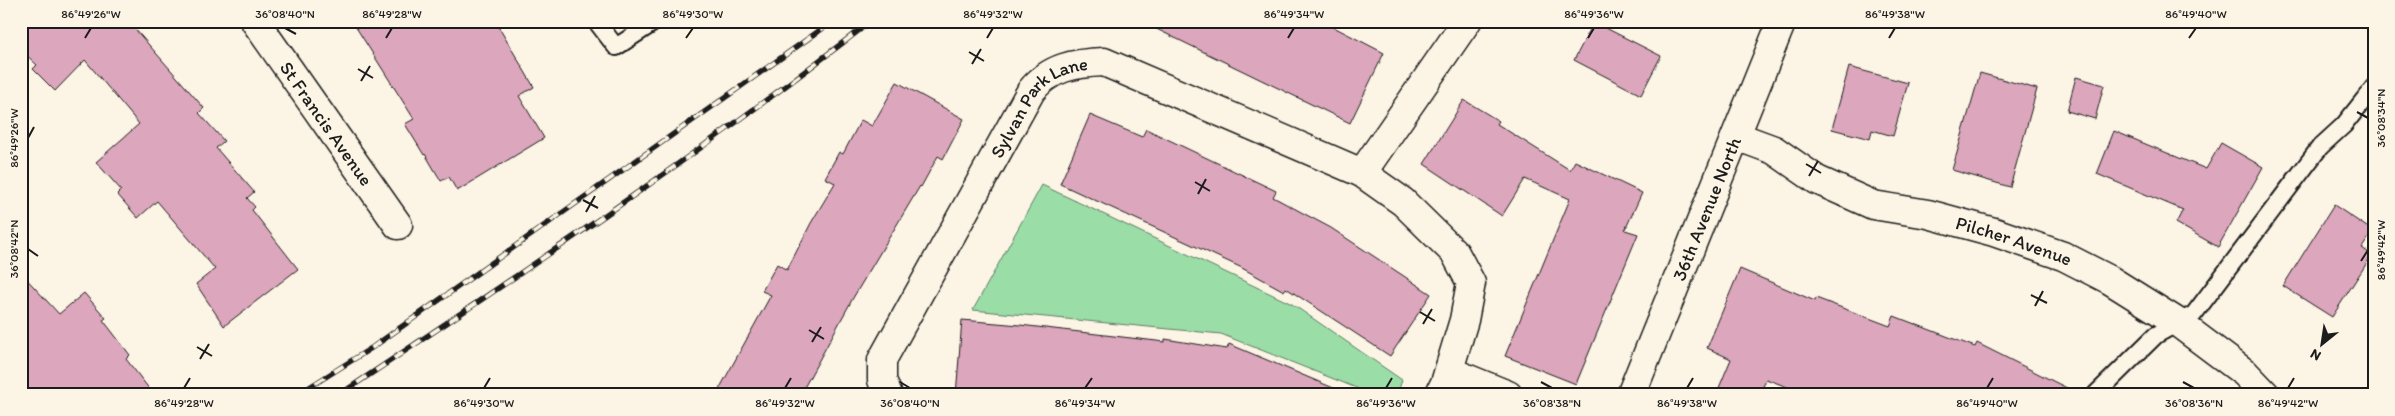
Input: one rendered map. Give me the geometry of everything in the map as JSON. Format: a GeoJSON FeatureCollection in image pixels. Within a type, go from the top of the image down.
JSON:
{"type":"FeatureCollection","features":[{"type":"Feature","properties":{"kind":"street","name":"St Francis Avenue"},"geometry":{"type":"LineString","coordinates":[[255,21],[398,225]]}},
{"type":"Feature","properties":{"kind":"street"},"geometry":{"type":"LineString","coordinates":[[1362,173],[1467,21]]}},
{"type":"Feature","properties":{"kind":"street","name":"36th Avenue North"},"geometry":{"type":"LineString","coordinates":[[1631,395],[1782,21]]}},
{"type":"Feature","properties":{"kind":"street","name":"Sylvan Park Lane"},"geometry":{"type":"LineString","coordinates":[[888,395],[882,380],[882,360],[1031,91],[1054,71],[1076,63],[1104,62],[1362,173],[1403,202],[1456,253],[1470,283],[1464,320],[1444,383],[1508,395]]}},
{"type":"Feature","properties":{"kind":"street","name":"Pilcher Avenue"},"geometry":{"type":"LineString","coordinates":[[1736,136],[1774,150],[1817,180],[1873,205],[1928,214],[1994,232],[2063,256],[2110,280],[2177,322],[2246,372],[2266,395]]}},
{"type":"Feature","properties":{"kind":"lane"},"geometry":{"type":"LineString","coordinates":[[596,21],[616,47],[656,21]]}},
{"type":"Feature","properties":{"kind":"lane"},"geometry":{"type":"LineString","coordinates":[[2095,395],[2156,335],[2194,314],[2320,146],[2344,125],[2374,87]]}},
{"type":"Feature","properties":{"kind":"green space"},"geometry":{"type":"Polygon","coordinates":[[[1042,185],[1292,304],[1402,380],[1397,395],[1374,395],[1221,334],[973,310],[1042,185]]]}},
{"type":"Feature","properties":{"kind":"building"},"geometry":{"type":"Polygon","coordinates":[[[21,21],[128,21],[204,108],[199,113],[224,141],[216,148],[254,192],[247,198],[255,207],[252,210],[298,269],[224,326],[196,284],[215,269],[157,201],[138,218],[117,194],[121,190],[96,162],[139,124],[85,60],[55,91],[33,69],[37,65],[21,50],[21,21]]]}},
{"type":"Feature","properties":{"kind":"building"},"geometry":{"type":"Polygon","coordinates":[[[352,21],[495,21],[534,87],[519,96],[544,138],[457,191],[449,177],[441,181],[424,155],[405,124],[414,119],[352,21]]]}},
{"type":"Feature","properties":{"kind":"building"},"geometry":{"type":"Polygon","coordinates":[[[1140,21],[1322,21],[1384,53],[1350,123],[1140,21]]]}},
{"type":"Feature","properties":{"kind":"building"},"geometry":{"type":"Polygon","coordinates":[[[1594,22],[1661,56],[1641,95],[1574,60],[1594,22]]]}},
{"type":"Feature","properties":{"kind":"building"},"geometry":{"type":"Polygon","coordinates":[[[1849,67],[1908,83],[1893,136],[1872,130],[1870,139],[1832,129],[1849,67]]]}},
{"type":"Feature","properties":{"kind":"building"},"geometry":{"type":"Polygon","coordinates":[[[1980,73],[2037,89],[2010,187],[1952,170],[1980,73]]]}},
{"type":"Feature","properties":{"kind":"building"},"geometry":{"type":"Polygon","coordinates":[[[2076,77],[2104,85],[2095,119],[2067,111],[2076,77]]]}},
{"type":"Feature","properties":{"kind":"building"},"geometry":{"type":"Polygon","coordinates":[[[897,82],[964,119],[943,159],[938,156],[853,298],[800,395],[716,395],[771,295],[762,291],[777,264],[787,270],[811,223],[835,183],[825,178],[839,152],[843,154],[861,120],[872,126],[897,82]]]}},
{"type":"Feature","properties":{"kind":"building"},"geometry":{"type":"Polygon","coordinates":[[[1464,100],[1499,121],[1497,124],[1570,170],[1575,161],[1642,193],[1625,230],[1638,234],[1576,384],[1505,356],[1570,199],[1525,179],[1502,216],[1424,164],[1464,100]]]}},
{"type":"Feature","properties":{"kind":"building"},"geometry":{"type":"Polygon","coordinates":[[[1090,115],[1142,137],[1146,129],[1276,191],[1273,197],[1331,228],[1431,294],[1390,356],[1286,288],[1284,291],[1240,267],[1060,184],[1090,115]]]}},
{"type":"Feature","properties":{"kind":"building"},"geometry":{"type":"Polygon","coordinates":[[[2114,131],[2206,169],[2221,143],[2263,167],[2218,247],[2176,223],[2183,210],[2097,174],[2114,131]]]}},
{"type":"Feature","properties":{"kind":"building"},"geometry":{"type":"Polygon","coordinates":[[[2334,205],[2373,231],[2362,248],[2372,255],[2332,317],[2283,286],[2334,205]]]}},
{"type":"Feature","properties":{"kind":"building"},"geometry":{"type":"Polygon","coordinates":[[[1740,269],[1815,301],[1816,298],[1890,326],[1894,316],[1975,347],[1977,343],[2081,395],[1809,395],[1766,379],[1760,395],[1716,395],[1731,359],[1707,348],[1740,269]]]}},
{"type":"Feature","properties":{"kind":"building"},"geometry":{"type":"Polygon","coordinates":[[[21,273],[59,314],[84,293],[106,318],[103,320],[130,355],[126,359],[154,395],[21,395],[21,273]]]}},
{"type":"Feature","properties":{"kind":"building"},"geometry":{"type":"Polygon","coordinates":[[[962,320],[1165,342],[1165,339],[1227,349],[1229,344],[1350,395],[956,395],[962,320]]]}},
{"type":"Feature","properties":{"kind":"railway"},"geometry":{"type":"LineString","coordinates":[[297,395],[373,347],[833,21]]}},
{"type":"Feature","properties":{"kind":"railway"},"geometry":{"type":"LineString","coordinates":[[339,395],[675,166],[871,21]]}}]}
